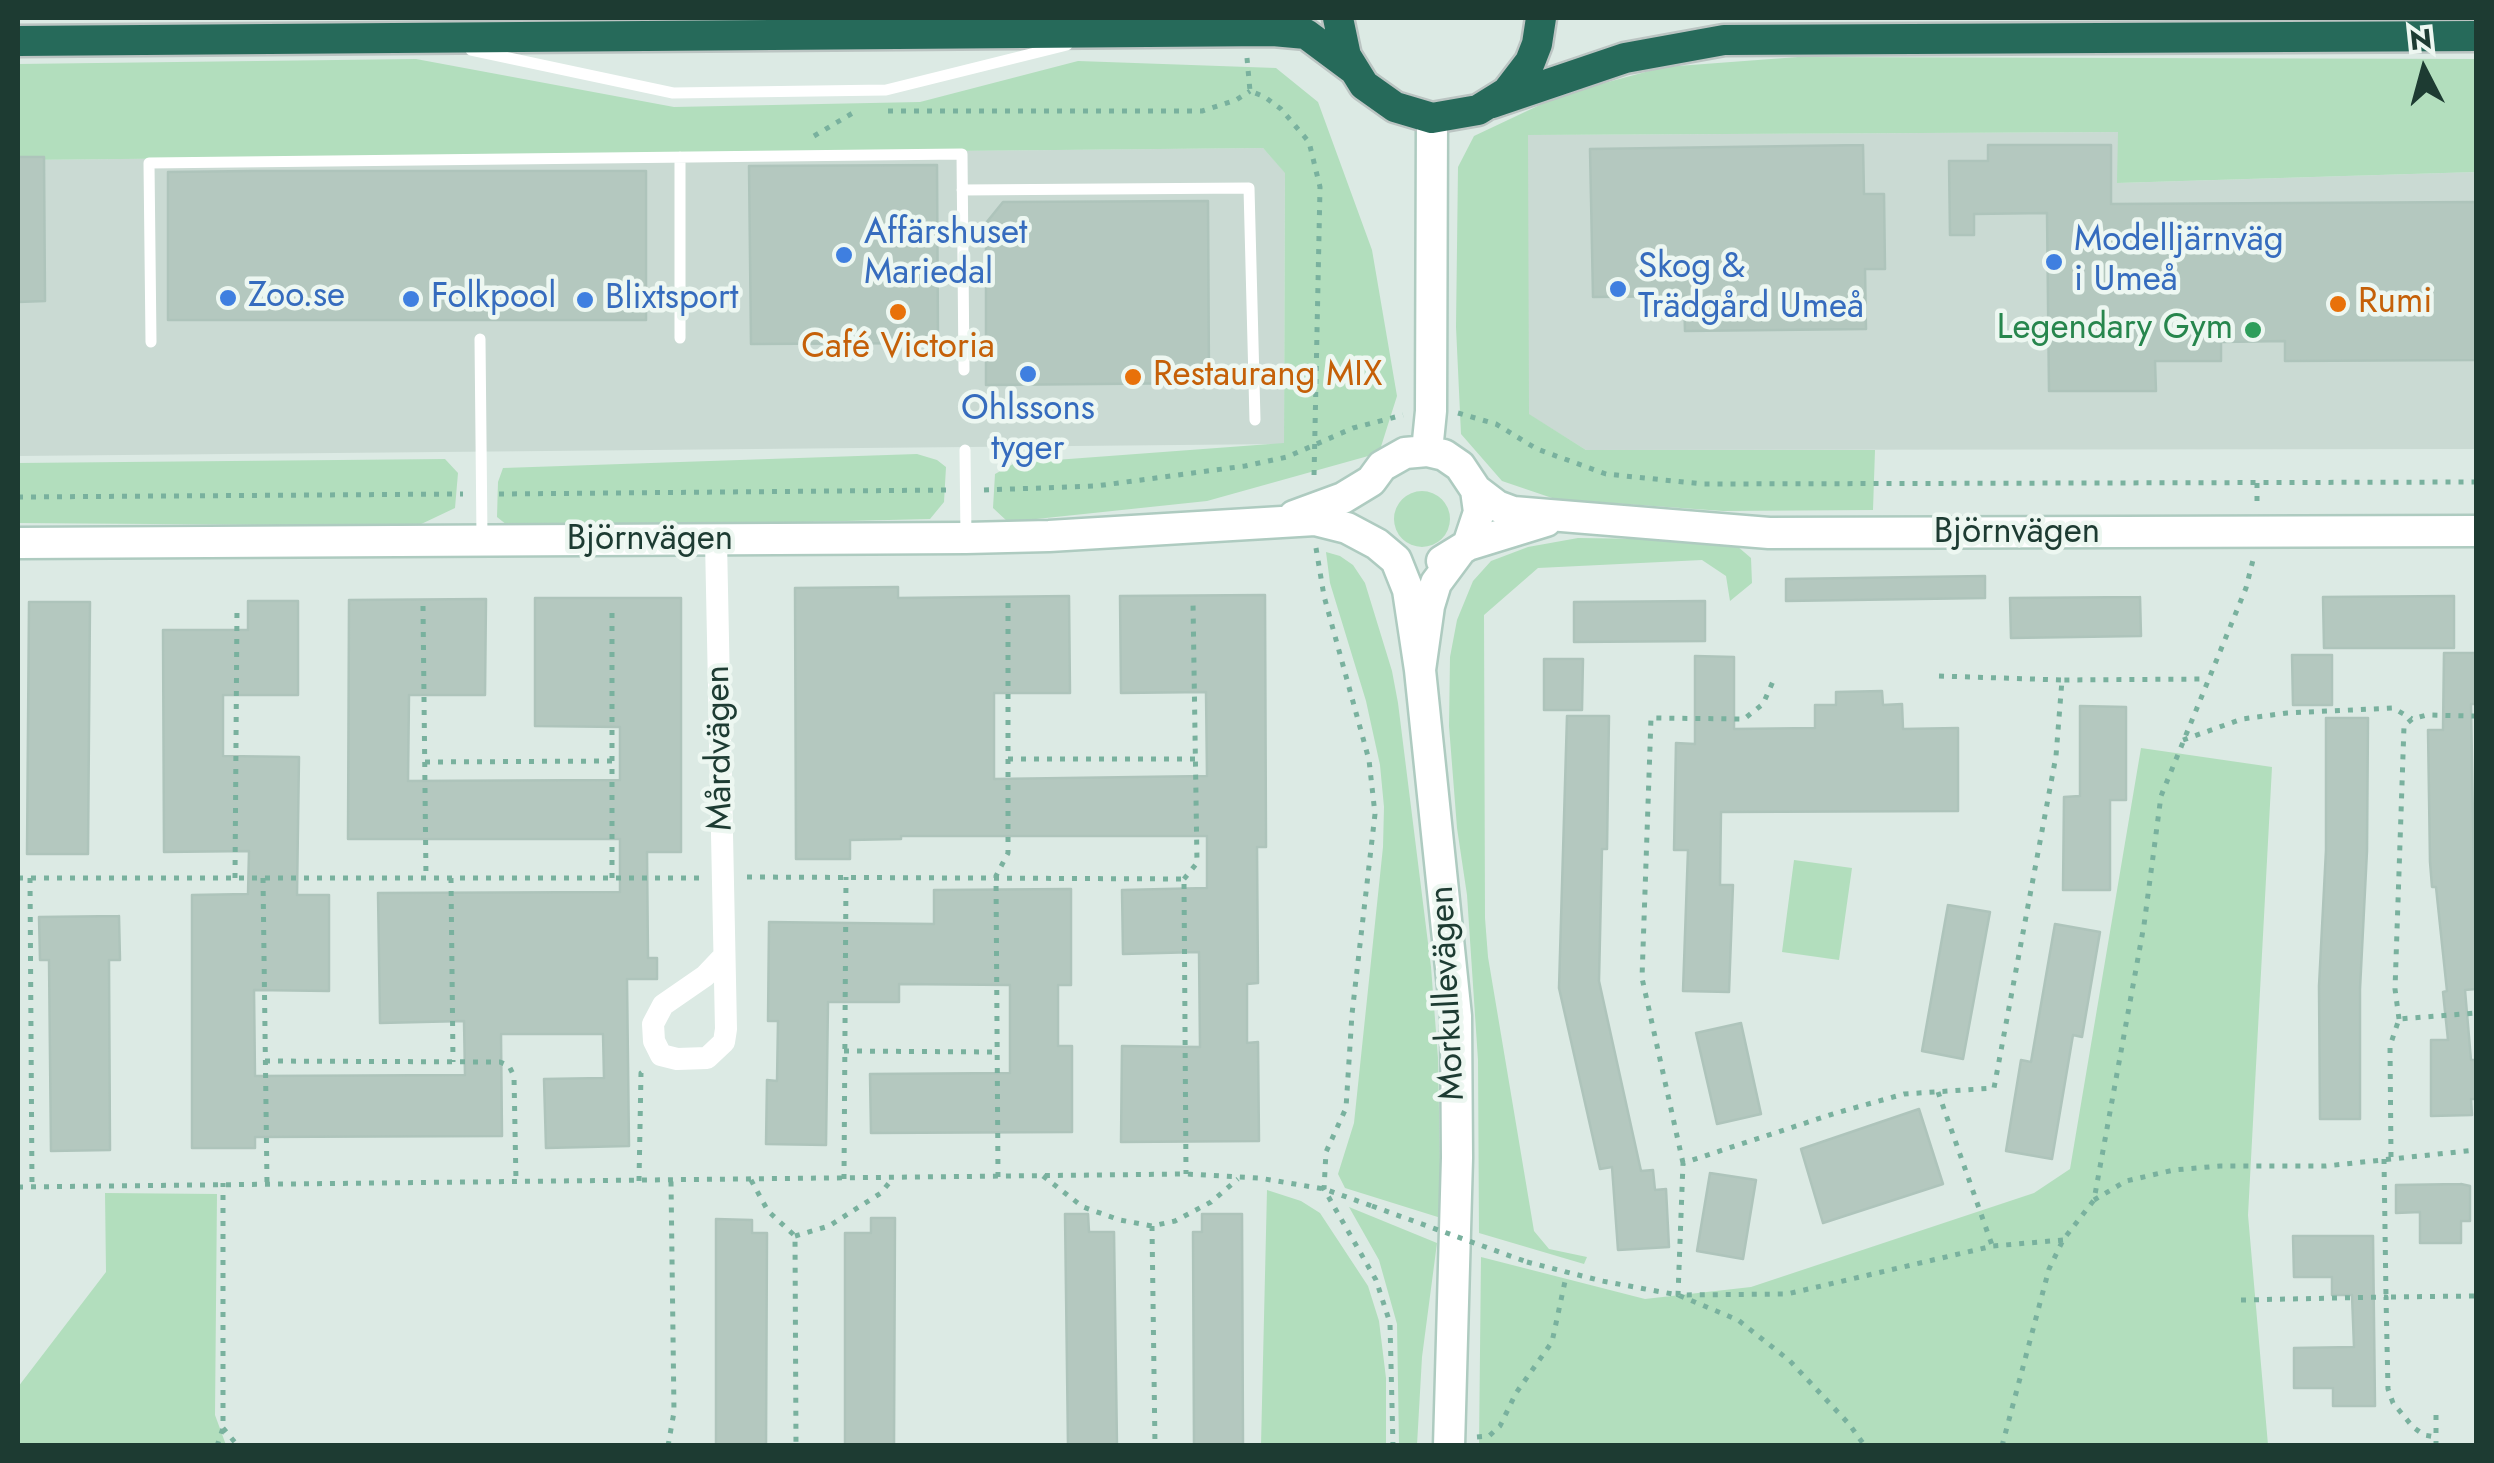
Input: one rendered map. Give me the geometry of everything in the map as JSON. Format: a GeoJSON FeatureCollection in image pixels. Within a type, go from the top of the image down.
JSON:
{"type":"FeatureCollection","features":[{"type":"Feature","properties":{"kind":"highway"},"geometry":{"type":"LineString","coordinates":[[1338,18],[1341,42],[1364,85],[1395,108],[1432,118],[1463,115],[1625,58],[1724,40],[2476,36]]}},
{"type":"Feature","properties":{"kind":"highway"},"geometry":{"type":"LineString","coordinates":[[1492,103],[1507,92],[1530,62],[1541,18]]}},
{"type":"Feature","properties":{"kind":"highway"},"geometry":{"type":"LineString","coordinates":[[18,41],[1273,31],[1306,34],[1353,69]]}},
{"type":"Feature","properties":{"kind":"street"},"geometry":{"type":"LineString","coordinates":[[1426,451],[1430,411],[1432,118]]}},
{"type":"Feature","properties":{"kind":"street","name":"Björnvägen"},"geometry":{"type":"LineString","coordinates":[[18,543],[1049,536],[1314,515],[1370,481],[1382,466],[1405,453],[1426,451],[1444,455],[1460,466],[1476,490],[1497,506],[1558,518],[1769,532],[2476,531]]}},
{"type":"Feature","properties":{"kind":"street"},"geometry":{"type":"LineString","coordinates":[[1370,481],[1364,507],[1366,526],[1408,590],[1420,670]]}},
{"type":"Feature","properties":{"kind":"street"},"geometry":{"type":"LineString","coordinates":[[1463,548],[1478,512],[1476,490]]}},
{"type":"Feature","properties":{"kind":"street","name":"Björnvägen"},"geometry":{"type":"LineString","coordinates":[[1314,515],[1417,565],[1440,562],[1463,548],[1558,518]]}},
{"type":"Feature","properties":{"kind":"street","name":"Mårdvägen"},"geometry":{"type":"LineString","coordinates":[[661,1055],[707,1058],[724,1042],[716,541]]}},
{"type":"Feature","properties":{"kind":"street","name":"Morkullevägen"},"geometry":{"type":"LineString","coordinates":[[1461,1442],[1456,1016],[1420,670],[1436,582],[1463,548]]}},
{"type":"Feature","properties":{"kind":"street"},"geometry":{"type":"LineString","coordinates":[[661,1055],[654,1041],[653,1024],[663,1005],[705,976],[724,956]]}},
{"type":"Feature","properties":{"kind":"lane"},"geometry":{"type":"LineString","coordinates":[[422,40],[673,93],[886,90],[1112,34]]}},
{"type":"Feature","properties":{"kind":"lane"},"geometry":{"type":"LineString","coordinates":[[151,342],[149,162],[962,154],[964,370]]}},
{"type":"Feature","properties":{"kind":"lane"},"geometry":{"type":"LineString","coordinates":[[680,157],[680,338]]}},
{"type":"Feature","properties":{"kind":"lane"},"geometry":{"type":"LineString","coordinates":[[962,190],[1249,188],[1255,420]]}},
{"type":"Feature","properties":{"kind":"lane"},"geometry":{"type":"LineString","coordinates":[[480,339],[482,542]]}},
{"type":"Feature","properties":{"kind":"lane"},"geometry":{"type":"LineString","coordinates":[[965,450],[966,538]]}},
{"type":"Feature","properties":{"kind":"path"},"geometry":{"type":"LineString","coordinates":[[1247,52],[1250,91]]}},
{"type":"Feature","properties":{"kind":"path"},"geometry":{"type":"LineString","coordinates":[[876,110],[1202,111],[1250,91]]}},
{"type":"Feature","properties":{"kind":"path"},"geometry":{"type":"LineString","coordinates":[[1250,91],[1265,97],[1296,124],[1309,142],[1318,175],[1316,546],[1324,596],[1369,760],[1375,814],[1352,1014],[1346,1108],[1326,1152],[1324,1190],[1376,1280],[1390,1323],[1394,1446]]}},
{"type":"Feature","properties":{"kind":"path"},"geometry":{"type":"LineString","coordinates":[[780,156],[859,110],[845,109]]}},
{"type":"Feature","properties":{"kind":"path"},"geometry":{"type":"LineString","coordinates":[[18,497],[1096,486],[1287,457],[1382,418],[1430,411],[1470,414],[1496,424],[1537,449],[1606,474],[1703,484],[2476,482]]}},
{"type":"Feature","properties":{"kind":"path"},"geometry":{"type":"LineString","coordinates":[[2094,1200],[2144,925],[2161,796],[2246,588],[2256,532],[2257,483]]}},
{"type":"Feature","properties":{"kind":"path"},"geometry":{"type":"LineString","coordinates":[[998,1177],[996,876],[1008,853],[1008,600]]}},
{"type":"Feature","properties":{"kind":"path"},"geometry":{"type":"LineString","coordinates":[[1184,879],[1197,863],[1193,602]]}},
{"type":"Feature","properties":{"kind":"path"},"geometry":{"type":"LineString","coordinates":[[612,605],[612,878]]}},
{"type":"Feature","properties":{"kind":"path"},"geometry":{"type":"LineString","coordinates":[[424,606],[426,878]]}},
{"type":"Feature","properties":{"kind":"path"},"geometry":{"type":"LineString","coordinates":[[235,878],[237,607]]}},
{"type":"Feature","properties":{"kind":"path"},"geometry":{"type":"LineString","coordinates":[[1939,676],[2062,680],[2207,678]]}},
{"type":"Feature","properties":{"kind":"path"},"geometry":{"type":"LineString","coordinates":[[1678,1295],[1682,1163],[1642,978],[1651,718],[1744,719],[1763,704],[1774,679]]}},
{"type":"Feature","properties":{"kind":"path"},"geometry":{"type":"LineString","coordinates":[[1682,1163],[1904,1094],[1994,1088],[2056,756],[2062,680]]}},
{"type":"Feature","properties":{"kind":"path"},"geometry":{"type":"LineString","coordinates":[[2182,740],[2242,719],[2287,713],[2393,708],[2412,719]]}},
{"type":"Feature","properties":{"kind":"path"},"geometry":{"type":"LineString","coordinates":[[2436,1437],[2412,1427],[2393,1403],[2388,1389],[2390,1046],[2400,1019],[2395,989],[2404,726],[2427,715],[2476,716]]}},
{"type":"Feature","properties":{"kind":"path"},"geometry":{"type":"LineString","coordinates":[[1008,759],[1195,759]]}},
{"type":"Feature","properties":{"kind":"path"},"geometry":{"type":"LineString","coordinates":[[425,762],[612,762]]}},
{"type":"Feature","properties":{"kind":"path"},"geometry":{"type":"LineString","coordinates":[[844,1178],[846,877]]}},
{"type":"Feature","properties":{"kind":"path"},"geometry":{"type":"LineString","coordinates":[[30,878],[32,1187]]}},
{"type":"Feature","properties":{"kind":"path"},"geometry":{"type":"LineString","coordinates":[[263,878],[267,1183]]}},
{"type":"Feature","properties":{"kind":"path"},"geometry":{"type":"LineString","coordinates":[[451,878],[452,1062]]}},
{"type":"Feature","properties":{"kind":"path"},"geometry":{"type":"LineString","coordinates":[[2400,1019],[2476,1014]]}},
{"type":"Feature","properties":{"kind":"path"},"geometry":{"type":"LineString","coordinates":[[844,1051],[998,1052]]}},
{"type":"Feature","properties":{"kind":"path"},"geometry":{"type":"LineString","coordinates":[[639,1181],[641,1074],[661,1055]]}},
{"type":"Feature","properties":{"kind":"path"},"geometry":{"type":"LineString","coordinates":[[18,1059],[31,1059]]}},
{"type":"Feature","properties":{"kind":"path"},"geometry":{"type":"LineString","coordinates":[[266,1062],[500,1062],[514,1076],[516,1182]]}},
{"type":"Feature","properties":{"kind":"path"},"geometry":{"type":"LineString","coordinates":[[1938,1092],[1993,1246]]}},
{"type":"Feature","properties":{"kind":"path"},"geometry":{"type":"LineString","coordinates":[[2002,1446],[2037,1308],[2063,1240],[2094,1200],[2126,1182],[2174,1170],[2326,1166],[2476,1150]]}},
{"type":"Feature","properties":{"kind":"path"},"geometry":{"type":"LineString","coordinates":[[18,1187],[1186,1174],[1240,1177],[1324,1190],[1527,1262],[1678,1295],[1738,1320],[1790,1360],[1850,1424],[1865,1446]]}},
{"type":"Feature","properties":{"kind":"path"},"geometry":{"type":"LineString","coordinates":[[1043,1176],[1084,1207],[1152,1226],[1174,1221],[1211,1202],[1240,1177]]}},
{"type":"Feature","properties":{"kind":"path"},"geometry":{"type":"LineString","coordinates":[[795,1236],[829,1226],[882,1193],[892,1178]]}},
{"type":"Feature","properties":{"kind":"path"},"geometry":{"type":"LineString","coordinates":[[751,1180],[768,1211],[795,1236],[796,1446]]}},
{"type":"Feature","properties":{"kind":"path"},"geometry":{"type":"LineString","coordinates":[[668,1446],[674,1412],[671,1181]]}},
{"type":"Feature","properties":{"kind":"path"},"geometry":{"type":"LineString","coordinates":[[217,1446],[223,1428],[223,1183]]}},
{"type":"Feature","properties":{"kind":"path"},"geometry":{"type":"LineString","coordinates":[[1152,1226],[1155,1446]]}},
{"type":"Feature","properties":{"kind":"path"},"geometry":{"type":"LineString","coordinates":[[1678,1295],[1787,1294],[1993,1246],[2063,1240]]}},
{"type":"Feature","properties":{"kind":"path"},"geometry":{"type":"LineString","coordinates":[[1461,1442],[1489,1436],[1500,1426],[1516,1393],[1552,1342],[1566,1272]]}},
{"type":"Feature","properties":{"kind":"path"},"geometry":{"type":"LineString","coordinates":[[2241,1300],[2476,1296]]}},
{"type":"Feature","properties":{"kind":"path"},"geometry":{"type":"LineString","coordinates":[[2436,1408],[2436,1446]]}},
{"type":"Feature","properties":{"kind":"path"},"geometry":{"type":"LineString","coordinates":[[223,1428],[238,1446]]}},
{"type":"Feature","properties":{"kind":"shaded area"},"geometry":{"type":"Polygon","coordinates":[[[2119,132],[2118,183],[2476,172],[2476,449],[1586,450],[1528,414],[1528,135],[2119,132]]]}},
{"type":"Feature","properties":{"kind":"shaded area"},"geometry":{"type":"Polygon","coordinates":[[[1263,148],[1285,172],[1284,444],[18,456],[18,160],[1263,148]]]}},
{"type":"Feature","properties":{"kind":"green space"},"geometry":{"type":"Polygon","coordinates":[[[1798,57],[2476,59],[2476,172],[2117,183],[2118,132],[1528,135],[1529,414],[1586,450],[1875,450],[1873,510],[1723,511],[1555,499],[1502,481],[1461,434],[1456,327],[1458,167],[1474,136],[1563,94],[1664,67],[1798,57]]]}},
{"type":"Feature","properties":{"kind":"green space"},"geometry":{"type":"Polygon","coordinates":[[[416,59],[674,107],[920,102],[1078,61],[1276,68],[1318,102],[1372,250],[1397,396],[1379,453],[1207,501],[1008,522],[993,508],[995,474],[1015,463],[1284,443],[1285,173],[1263,148],[18,160],[18,64],[416,59]]]}},
{"type":"Feature","properties":{"kind":"green space"},"geometry":{"type":"Polygon","coordinates":[[[917,454],[946,467],[944,502],[930,519],[512,529],[497,517],[498,482],[503,468],[917,454]]]}},
{"type":"Feature","properties":{"kind":"green space"},"geometry":{"type":"Polygon","coordinates":[[[445,459],[458,473],[455,508],[417,526],[18,523],[18,463],[445,459]]]}},
{"type":"Feature","properties":{"kind":"green space"},"geometry":{"type":"Polygon","coordinates":[[[1422,491],[1442,499],[1450,519],[1442,539],[1422,547],[1402,539],[1394,519],[1402,499],[1422,491]]]}},
{"type":"Feature","properties":{"kind":"green space"},"geometry":{"type":"Polygon","coordinates":[[[1578,538],[1722,540],[1751,558],[1752,583],[1730,601],[1726,576],[1702,560],[1538,568],[1484,615],[1488,957],[1534,1231],[1549,1249],[1587,1257],[1584,1264],[1479,1233],[1478,1060],[1467,895],[1449,726],[1450,657],[1457,620],[1473,581],[1491,561],[1528,547],[1578,538]]]}},
{"type":"Feature","properties":{"kind":"green space"},"geometry":{"type":"Polygon","coordinates":[[[1326,552],[1353,565],[1365,583],[1398,703],[1431,967],[1438,1058],[1441,1218],[1345,1188],[1338,1174],[1354,1123],[1384,807],[1380,765],[1366,701],[1330,583],[1326,552]]]}},
{"type":"Feature","properties":{"kind":"green space"},"geometry":{"type":"Polygon","coordinates":[[[2141,748],[2272,767],[2248,1215],[2268,1445],[1479,1445],[1481,1257],[1645,1299],[1751,1287],[2034,1193],[2070,1169],[2141,748]]]}},
{"type":"Feature","properties":{"kind":"green space"},"geometry":{"type":"Polygon","coordinates":[[[1794,860],[1852,868],[1839,960],[1782,952],[1794,860]]]}},
{"type":"Feature","properties":{"kind":"green space"},"geometry":{"type":"Polygon","coordinates":[[[1267,1190],[1301,1201],[1320,1213],[1368,1286],[1379,1321],[1386,1378],[1386,1445],[1261,1445],[1267,1190]]]}},
{"type":"Feature","properties":{"kind":"green space"},"geometry":{"type":"Polygon","coordinates":[[[105,1193],[217,1194],[215,1415],[226,1445],[18,1445],[18,1387],[106,1272],[105,1193]]]}},
{"type":"Feature","properties":{"kind":"green space"},"geometry":{"type":"Polygon","coordinates":[[[1349,1207],[1437,1243],[1422,1357],[1417,1445],[1399,1445],[1397,1324],[1379,1260],[1349,1207]]]}},
{"type":"Feature","properties":{"kind":"building"},"geometry":{"type":"Polygon","coordinates":[[[1863,145],[1864,194],[1884,194],[1885,269],[1865,269],[1866,329],[1685,331],[1684,296],[1593,297],[1590,149],[1863,145]]]}},
{"type":"Feature","properties":{"kind":"building"},"geometry":{"type":"Polygon","coordinates":[[[1988,145],[2111,145],[2111,204],[2476,202],[2476,360],[2285,361],[2285,341],[2221,342],[2221,361],[2155,361],[2156,391],[2049,391],[2047,213],[1974,214],[1974,235],[1950,235],[1949,161],[1988,161],[1988,145]]]}},
{"type":"Feature","properties":{"kind":"building"},"geometry":{"type":"Polygon","coordinates":[[[18,157],[44,157],[45,301],[18,302],[18,157]]]}},
{"type":"Feature","properties":{"kind":"building","name":"Affärshuset Mariedal"},"geometry":{"type":"Polygon","coordinates":[[[937,165],[938,343],[751,344],[749,166],[937,165]]]}},
{"type":"Feature","properties":{"kind":"building"},"geometry":{"type":"Polygon","coordinates":[[[646,171],[646,320],[168,320],[168,172],[646,171]]]}},
{"type":"Feature","properties":{"kind":"building"},"geometry":{"type":"Polygon","coordinates":[[[1208,201],[1209,383],[986,385],[986,223],[1003,202],[1208,201]]]}},
{"type":"Feature","properties":{"kind":"building"},"geometry":{"type":"Polygon","coordinates":[[[1985,576],[1985,598],[1786,601],[1786,579],[1985,576]]]}},
{"type":"Feature","properties":{"kind":"building"},"geometry":{"type":"Polygon","coordinates":[[[898,587],[898,598],[1069,596],[1070,693],[994,693],[994,779],[1207,776],[1206,692],[1121,693],[1120,596],[1265,595],[1266,847],[1257,847],[1258,983],[1247,984],[1247,1043],[1258,1042],[1259,1141],[1121,1142],[1122,1046],[1200,1047],[1199,952],[1123,954],[1122,890],[1207,888],[1207,836],[901,836],[850,840],[850,859],[796,859],[795,588],[898,587]]]}},
{"type":"Feature","properties":{"kind":"building"},"geometry":{"type":"Polygon","coordinates":[[[2454,596],[2454,648],[2324,648],[2323,597],[2454,596]]]}},
{"type":"Feature","properties":{"kind":"building"},"geometry":{"type":"Polygon","coordinates":[[[2140,597],[2141,636],[2011,638],[2010,598],[2140,597]]]}},
{"type":"Feature","properties":{"kind":"building"},"geometry":{"type":"Polygon","coordinates":[[[535,598],[681,598],[681,852],[647,852],[648,958],[657,958],[657,979],[627,979],[629,1146],[546,1148],[544,1079],[604,1078],[603,1034],[501,1034],[502,1136],[255,1137],[255,1148],[192,1148],[192,895],[248,894],[249,851],[164,852],[163,630],[248,630],[248,601],[298,601],[298,695],[223,695],[223,756],[299,757],[297,895],[329,895],[329,991],[254,990],[255,1076],[465,1075],[464,1021],[380,1023],[378,893],[620,892],[620,839],[348,839],[349,600],[486,599],[485,695],[409,695],[408,781],[620,780],[620,727],[535,726],[535,598]]]}},
{"type":"Feature","properties":{"kind":"building"},"geometry":{"type":"Polygon","coordinates":[[[1705,601],[1705,641],[1574,642],[1574,602],[1705,601]]]}},
{"type":"Feature","properties":{"kind":"building"},"geometry":{"type":"Polygon","coordinates":[[[29,602],[90,602],[88,854],[27,854],[29,602]]]}},
{"type":"Feature","properties":{"kind":"building"},"geometry":{"type":"Polygon","coordinates":[[[2444,653],[2476,653],[2476,704],[2471,704],[2476,989],[2465,990],[2471,1060],[2476,1060],[2476,1099],[2471,1099],[2472,1115],[2431,1116],[2431,1040],[2448,1040],[2443,992],[2447,991],[2430,862],[2428,730],[2443,730],[2444,653]]]}},
{"type":"Feature","properties":{"kind":"building"},"geometry":{"type":"Polygon","coordinates":[[[2292,655],[2332,655],[2332,705],[2293,705],[2292,655]]]}},
{"type":"Feature","properties":{"kind":"building"},"geometry":{"type":"Polygon","coordinates":[[[1695,656],[1734,657],[1734,729],[1815,728],[1815,705],[1836,705],[1836,692],[1882,691],[1883,705],[1902,704],[1903,729],[1958,728],[1958,811],[1721,812],[1720,885],[1733,885],[1729,992],[1683,991],[1688,850],[1674,850],[1676,743],[1695,744],[1695,656]]]}},
{"type":"Feature","properties":{"kind":"building"},"geometry":{"type":"Polygon","coordinates":[[[1544,659],[1583,659],[1582,710],[1544,710],[1544,659]]]}},
{"type":"Feature","properties":{"kind":"building"},"geometry":{"type":"Polygon","coordinates":[[[2080,706],[2126,707],[2126,800],[2110,800],[2110,890],[2063,890],[2064,797],[2080,796],[2080,706]]]}},
{"type":"Feature","properties":{"kind":"building"},"geometry":{"type":"Polygon","coordinates":[[[1567,716],[1609,716],[1607,849],[1602,849],[1599,981],[1641,1171],[1653,1170],[1655,1190],[1666,1189],[1669,1247],[1618,1250],[1612,1167],[1600,1169],[1559,988],[1567,716]]]}},
{"type":"Feature","properties":{"kind":"building"},"geometry":{"type":"Polygon","coordinates":[[[2326,718],[2368,718],[2360,1119],[2320,1119],[2326,718]]]}},
{"type":"Feature","properties":{"kind":"building"},"geometry":{"type":"Polygon","coordinates":[[[1071,889],[1071,985],[1058,985],[1058,1046],[1072,1046],[1072,1132],[871,1133],[870,1074],[1010,1073],[1010,985],[899,984],[899,1002],[828,1002],[826,1145],[766,1144],[767,1080],[777,1081],[778,1021],[768,1021],[769,922],[934,924],[934,890],[1071,889]]]}},
{"type":"Feature","properties":{"kind":"building"},"geometry":{"type":"Polygon","coordinates":[[[1948,905],[1990,912],[1963,1059],[1922,1051],[1948,905]]]}},
{"type":"Feature","properties":{"kind":"building"},"geometry":{"type":"Polygon","coordinates":[[[119,916],[120,960],[109,960],[110,1150],[51,1151],[49,960],[40,960],[39,917],[119,916]]]}},
{"type":"Feature","properties":{"kind":"building"},"geometry":{"type":"Polygon","coordinates":[[[2055,924],[2100,932],[2082,1037],[2073,1035],[2052,1159],[2006,1151],[2021,1060],[2031,1062],[2055,924]]]}},
{"type":"Feature","properties":{"kind":"building"},"geometry":{"type":"Polygon","coordinates":[[[1741,1023],[1761,1114],[1717,1124],[1696,1033],[1741,1023]]]}},
{"type":"Feature","properties":{"kind":"building"},"geometry":{"type":"Polygon","coordinates":[[[1919,1109],[1943,1184],[1823,1223],[1801,1149],[1919,1109]]]}},
{"type":"Feature","properties":{"kind":"building"},"geometry":{"type":"Polygon","coordinates":[[[1710,1173],[1756,1180],[1743,1259],[1697,1251],[1710,1173]]]}},
{"type":"Feature","properties":{"kind":"building"},"geometry":{"type":"Polygon","coordinates":[[[2396,1185],[2470,1186],[2470,1221],[2461,1221],[2461,1243],[2420,1243],[2420,1212],[2396,1213],[2396,1185]]]}},
{"type":"Feature","properties":{"kind":"building"},"geometry":{"type":"Polygon","coordinates":[[[1065,1214],[1088,1214],[1089,1232],[1114,1232],[1117,1446],[1068,1446],[1065,1214]]]}},
{"type":"Feature","properties":{"kind":"building"},"geometry":{"type":"Polygon","coordinates":[[[1202,1214],[1242,1214],[1243,1446],[1194,1446],[1193,1232],[1202,1232],[1202,1214]]]}},
{"type":"Feature","properties":{"kind":"building"},"geometry":{"type":"Polygon","coordinates":[[[871,1218],[895,1218],[894,1446],[845,1446],[845,1233],[871,1233],[871,1218]]]}},
{"type":"Feature","properties":{"kind":"building"},"geometry":{"type":"Polygon","coordinates":[[[716,1219],[752,1220],[752,1233],[767,1233],[766,1446],[716,1446],[716,1219]]]}},
{"type":"Feature","properties":{"kind":"building"},"geometry":{"type":"Polygon","coordinates":[[[2293,1236],[2373,1236],[2375,1406],[2333,1406],[2333,1388],[2294,1388],[2294,1348],[2354,1347],[2352,1295],[2332,1295],[2332,1277],[2294,1277],[2293,1236]]]}},
{"type":"Feature","properties":{"kind":"place","name":"Affärshuset Mariedal"},"geometry":{"type":"Point","coordinates":[844,255]}},
{"type":"Feature","properties":{"kind":"place","name":"Modelljärnväg i Umeå"},"geometry":{"type":"Point","coordinates":[2054,262]}},
{"type":"Feature","properties":{"kind":"place","name":"Skog & Trädgård Umeå"},"geometry":{"type":"Point","coordinates":[1618,289]}},
{"type":"Feature","properties":{"kind":"place","name":"Zoo.se"},"geometry":{"type":"Point","coordinates":[228,298]}},
{"type":"Feature","properties":{"kind":"place","name":"Folkpool"},"geometry":{"type":"Point","coordinates":[411,299]}},
{"type":"Feature","properties":{"kind":"place","name":"Blixtsport"},"geometry":{"type":"Point","coordinates":[585,300]}},
{"type":"Feature","properties":{"kind":"place","name":"Rumi"},"geometry":{"type":"Point","coordinates":[2338,304]}},
{"type":"Feature","properties":{"kind":"place","name":"Café Victoria"},"geometry":{"type":"Point","coordinates":[898,312]}},
{"type":"Feature","properties":{"kind":"place","name":"Legendary Gym"},"geometry":{"type":"Point","coordinates":[2253,330]}},
{"type":"Feature","properties":{"kind":"place","name":"Ohlssons tyger"},"geometry":{"type":"Point","coordinates":[1028,374]}},
{"type":"Feature","properties":{"kind":"place","name":"Restaurang MIX"},"geometry":{"type":"Point","coordinates":[1133,377]}}]}
